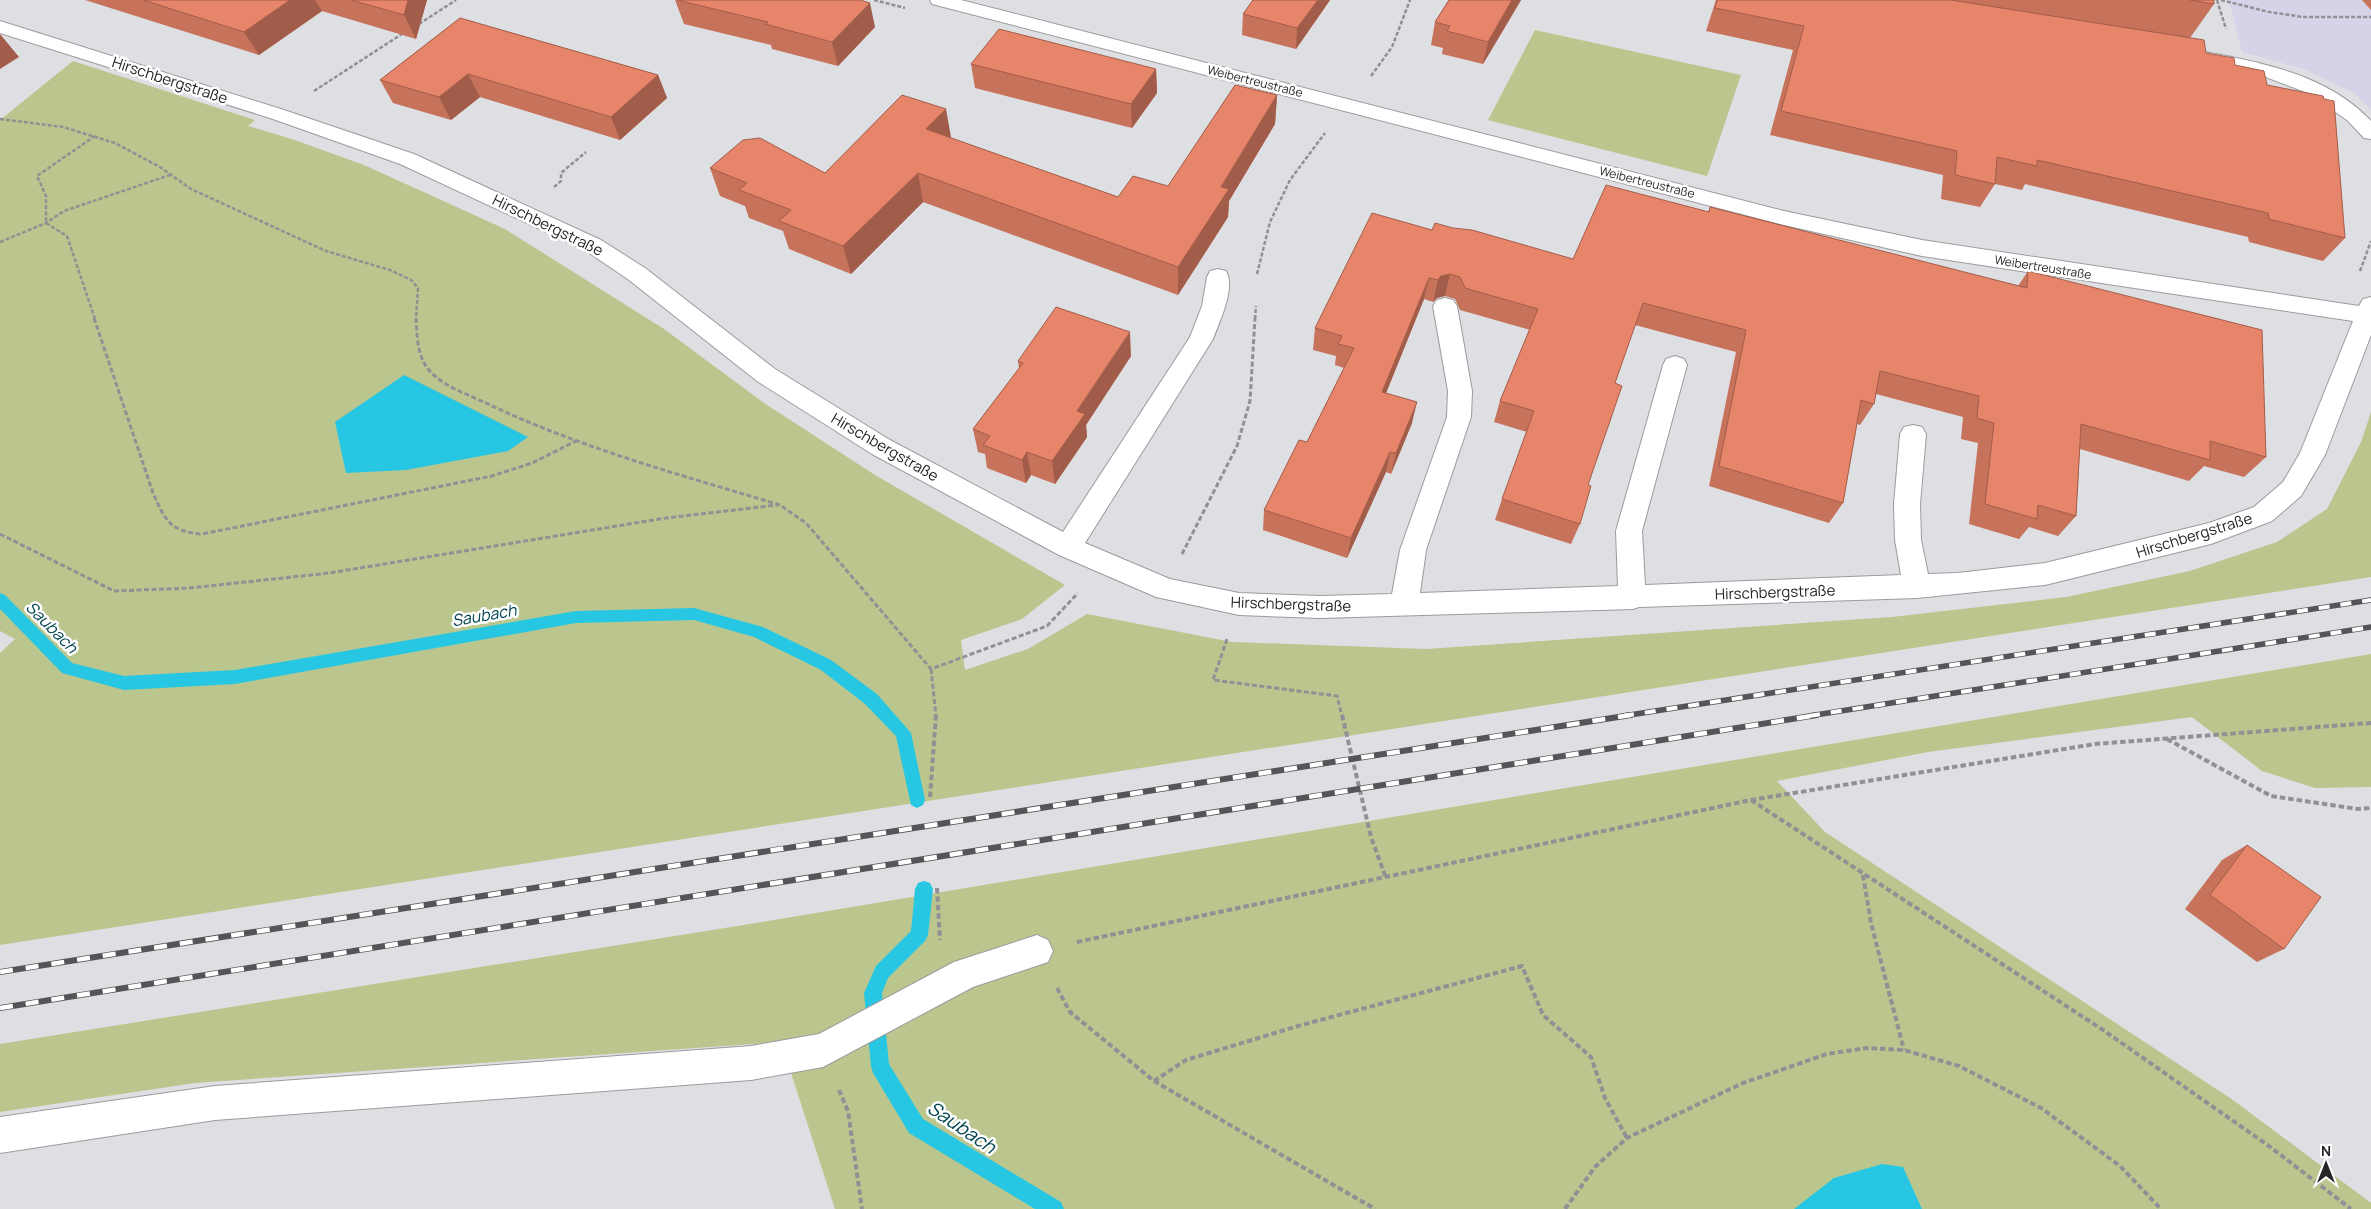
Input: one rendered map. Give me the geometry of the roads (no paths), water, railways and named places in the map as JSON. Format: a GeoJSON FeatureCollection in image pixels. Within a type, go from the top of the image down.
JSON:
{"type":"FeatureCollection","features":[{"type":"Feature","properties":{"kind":"street","name":"Weibertreustraße"},"geometry":{"type":"LineString","coordinates":[[938,0],[1765,213],[1885,240],[1950,252],[2368,310]]}},
{"type":"Feature","properties":{"kind":"street","name":"Hirschbergstraße"},"geometry":{"type":"LineString","coordinates":[[0,27],[277,114],[407,159],[593,245],[637,274],[774,380],[881,447],[1068,547],[1166,589],[1239,604],[1320,607],[1404,605],[1918,586],[2045,574],[2211,533],[2263,514],[2292,489],[2312,455],[2368,310]]}},
{"type":"Feature","properties":{"kind":"street"},"geometry":{"type":"LineString","coordinates":[[2185,54],[2236,63],[2280,74],[2340,103],[2371,133]]}},
{"type":"Feature","properties":{"kind":"street"},"geometry":{"type":"LineString","coordinates":[[1068,547],[1201,339],[1214,306],[1218,277]]}},
{"type":"Feature","properties":{"kind":"street"},"geometry":{"type":"LineString","coordinates":[[1404,605],[1413,550],[1459,418],[1460,390],[1445,306]]}},
{"type":"Feature","properties":{"kind":"street"},"geometry":{"type":"LineString","coordinates":[[1633,598],[1629,553],[1630,531],[1675,365]]}},
{"type":"Feature","properties":{"kind":"street"},"geometry":{"type":"LineString","coordinates":[[1913,434],[1908,504],[1908,540],[1918,586]]}},
{"type":"Feature","properties":{"kind":"street"},"geometry":{"type":"LineString","coordinates":[[0,1135],[215,1103],[752,1062],[834,1044],[966,973],[1037,951]]}},
{"type":"Feature","properties":{"kind":"water"},"geometry":{"type":"Polygon","coordinates":[[[404,375],[528,437],[508,451],[406,470],[346,473],[335,422],[404,375]]]}},
{"type":"Feature","properties":{"kind":"water"},"geometry":{"type":"Polygon","coordinates":[[[1882,1164],[1903,1167],[1922,1209],[1794,1209],[1834,1178],[1882,1164]]]}},
{"type":"Feature","properties":{"kind":"waterway","name":"Saubach"},"geometry":{"type":"LineString","coordinates":[[0,599],[67,668],[124,683],[235,677],[576,617],[694,614],[758,632],[826,665],[871,699],[903,733],[917,800]]}},
{"type":"Feature","properties":{"kind":"waterway","name":"Saubach"},"geometry":{"type":"LineString","coordinates":[[924,889],[919,935],[882,972],[873,993],[880,1066],[916,1126],[1054,1209]]}},
{"type":"Feature","properties":{"kind":"railway"},"geometry":{"type":"LineString","coordinates":[[1623,716],[2371,600]]}},
{"type":"Feature","properties":{"kind":"railway"},"geometry":{"type":"LineString","coordinates":[[1809,716],[2371,627]]}},
{"type":"Feature","properties":{"kind":"railway"},"geometry":{"type":"LineString","coordinates":[[0,972],[1631,715]]}},
{"type":"Feature","properties":{"kind":"railway"},"geometry":{"type":"LineString","coordinates":[[0,1008],[1817,715]]}}]}
